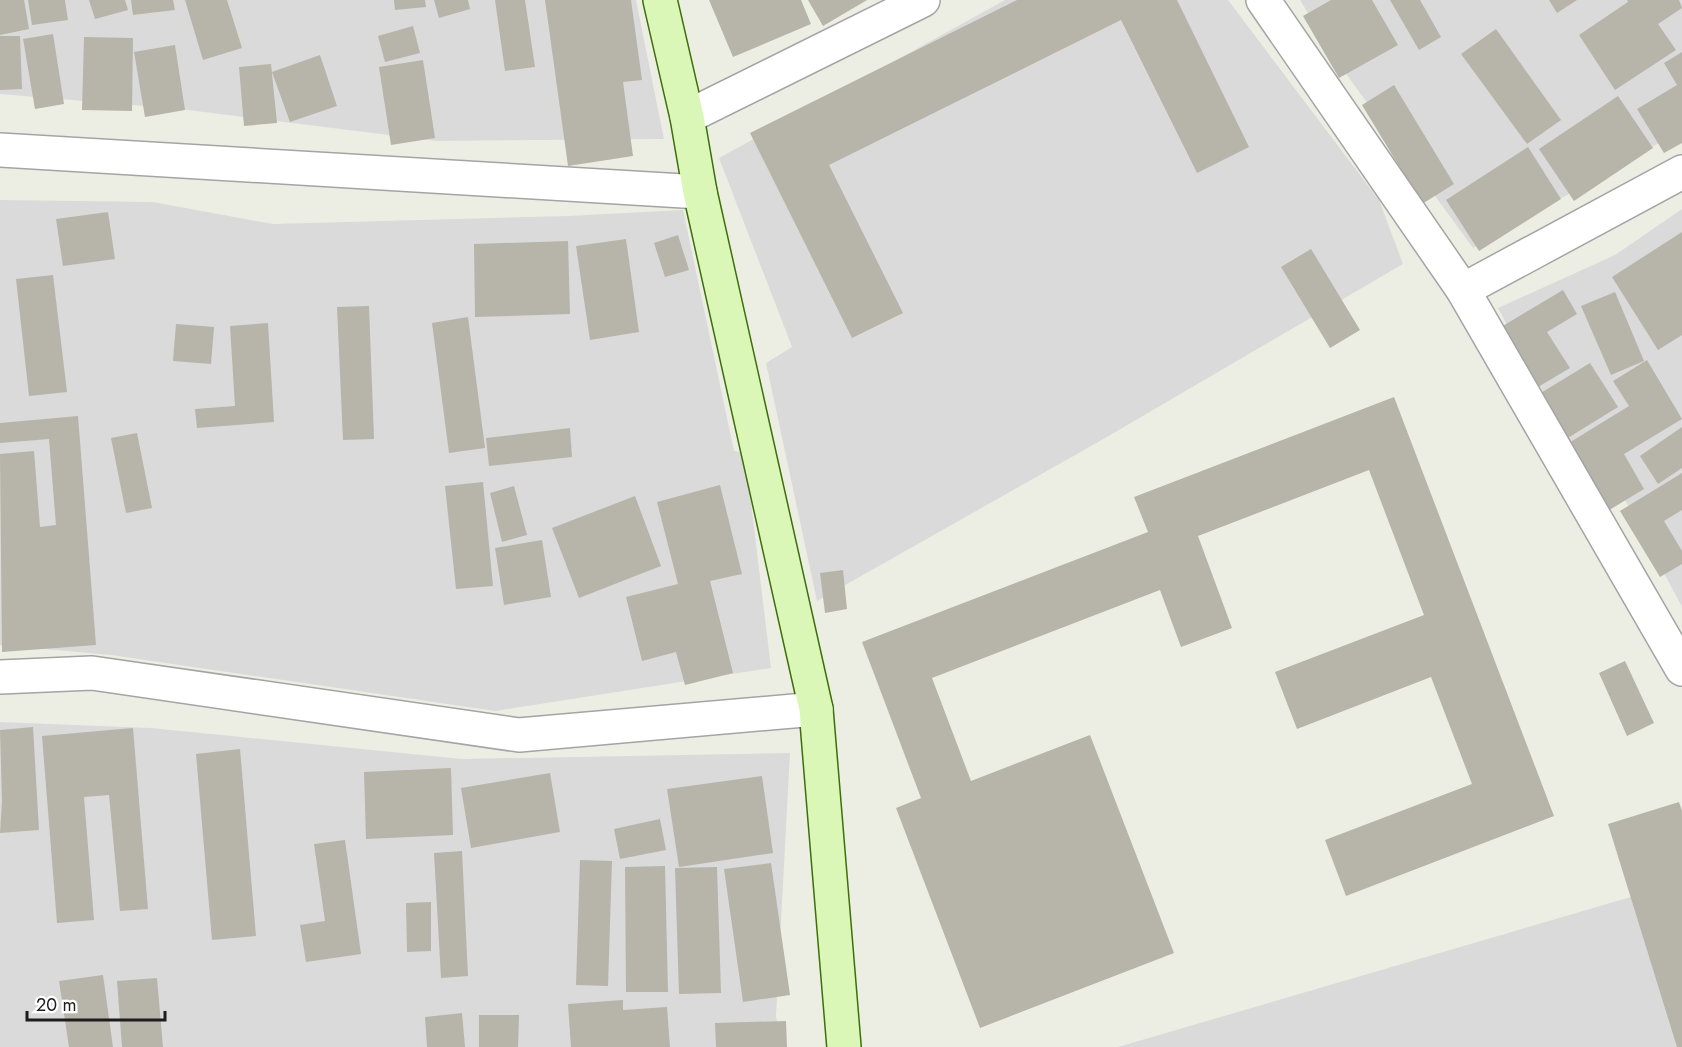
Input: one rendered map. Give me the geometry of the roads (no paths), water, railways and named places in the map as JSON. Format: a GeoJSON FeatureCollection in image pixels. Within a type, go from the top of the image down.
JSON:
{"type":"FeatureCollection","features":[{"type":"Feature","properties":{"kind":"street"},"geometry":{"type":"LineString","coordinates":[[660,0],[687,117],[700,192],[816,709],[844,1047]]}},
{"type":"Feature","properties":{"kind":"street"},"geometry":{"type":"LineString","coordinates":[[687,117],[923,0]]}},
{"type":"Feature","properties":{"kind":"street"},"geometry":{"type":"LineString","coordinates":[[1263,0],[1463,290],[1682,669]]}},
{"type":"Feature","properties":{"kind":"street"},"geometry":{"type":"LineString","coordinates":[[0,150],[700,192]]}},
{"type":"Feature","properties":{"kind":"street"},"geometry":{"type":"LineString","coordinates":[[1463,290],[1682,172]]}},
{"type":"Feature","properties":{"kind":"street"},"geometry":{"type":"LineString","coordinates":[[0,677],[92,673],[519,735],[816,709]]}}]}
